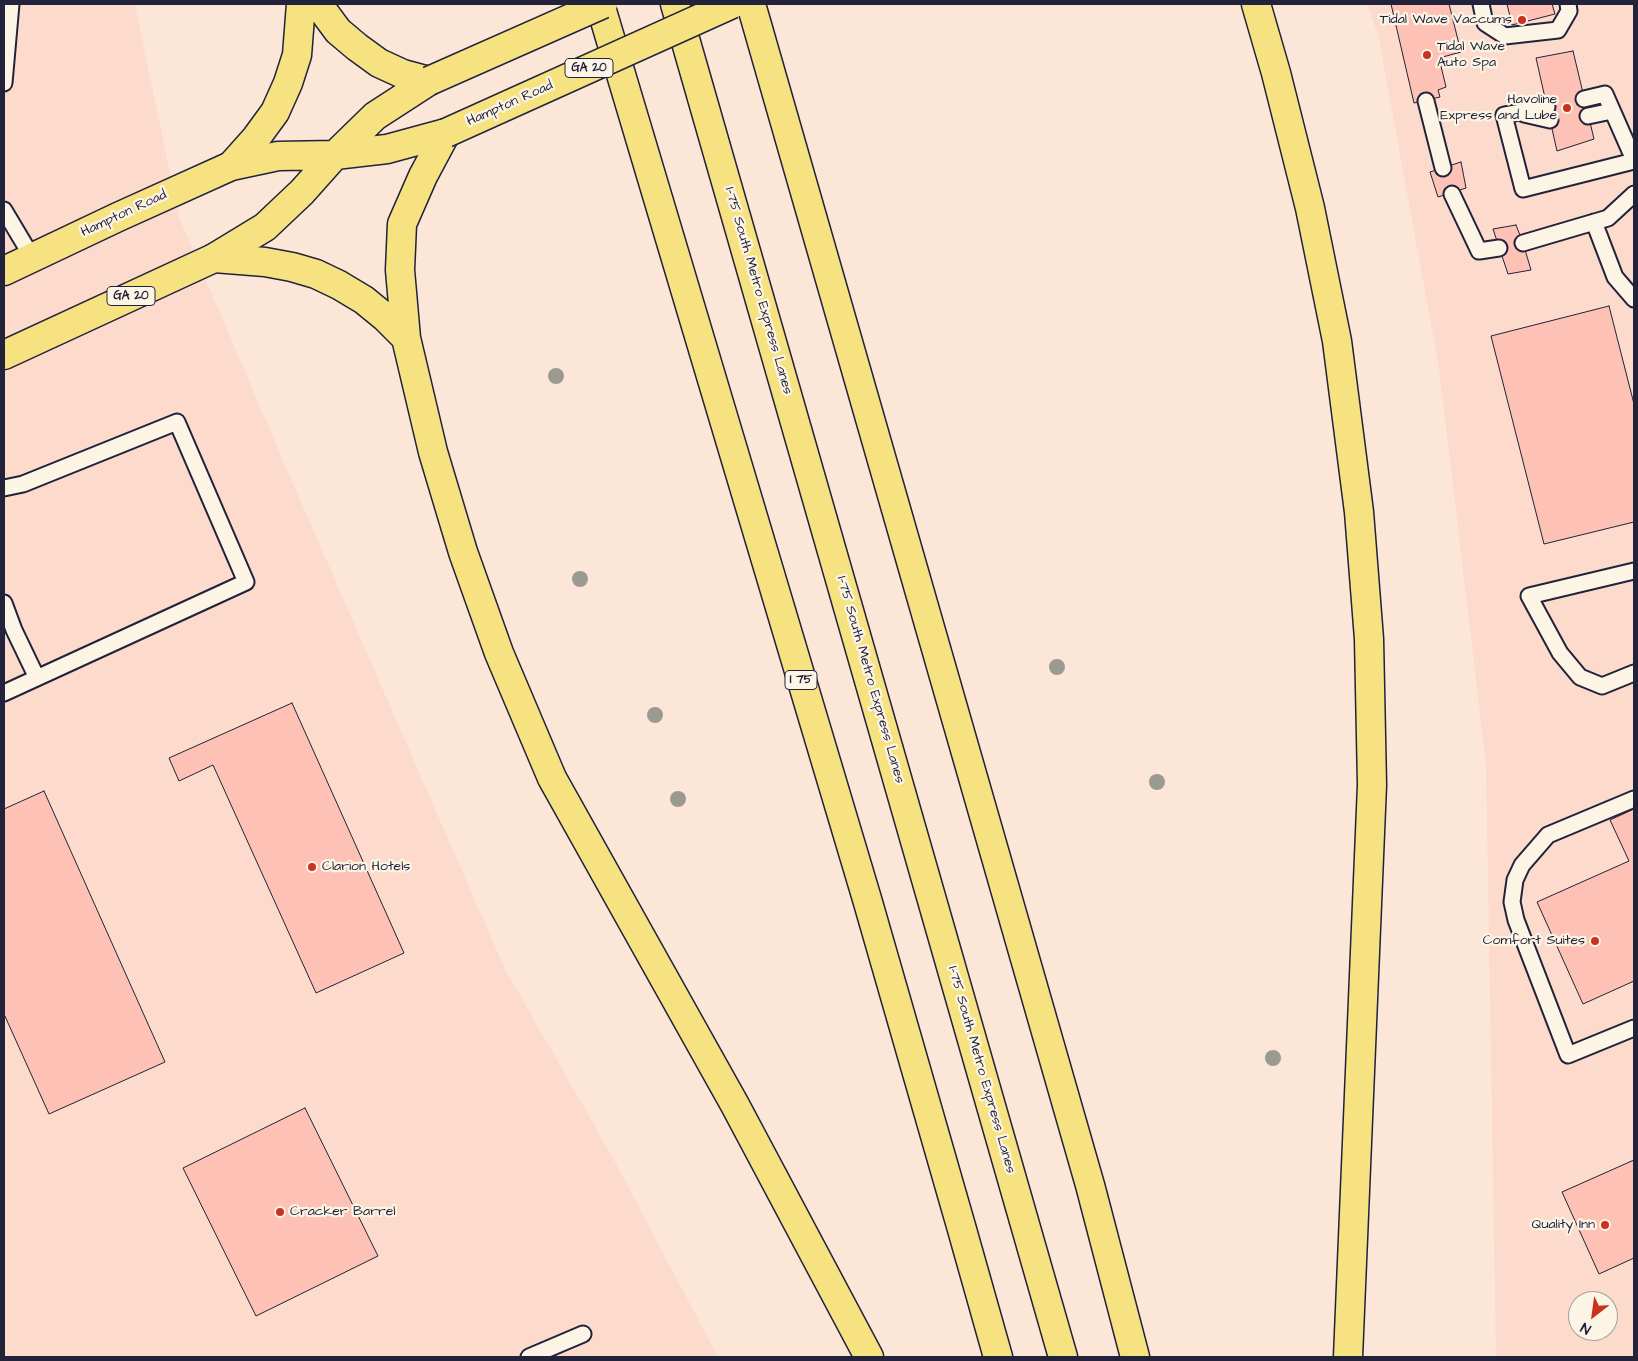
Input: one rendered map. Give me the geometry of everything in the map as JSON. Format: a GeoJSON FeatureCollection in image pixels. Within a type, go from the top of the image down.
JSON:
{"type":"FeatureCollection","features":[{"type":"Feature","properties":{"kind":"main road"},"geometry":{"type":"LineString","coordinates":[[232,166],[256,138],[274,112],[288,83],[297,55],[302,4]]}},
{"type":"Feature","properties":{"kind":"main road"},"geometry":{"type":"LineString","coordinates":[[318,4],[338,30],[356,47],[379,62],[403,74],[430,81]]}},
{"type":"Feature","properties":{"kind":"main road","name":"GA 20"},"geometry":{"type":"LineString","coordinates":[[4,355],[214,258],[265,227],[302,192],[335,155],[375,116],[430,81],[602,4]]}},
{"type":"Feature","properties":{"kind":"main road","name":"I 75"},"geometry":{"type":"LineString","coordinates":[[602,4],[864,890],[962,1226],[998,1357]]}},
{"type":"Feature","properties":{"kind":"main road","name":"I-75 South Metro Express Lanes"},"geometry":{"type":"LineString","coordinates":[[675,4],[1063,1357]]}},
{"type":"Feature","properties":{"kind":"main road","name":"Hampton Road"},"geometry":{"type":"LineString","coordinates":[[4,271],[232,166],[278,156],[335,155],[387,149],[446,133],[732,4]]}},
{"type":"Feature","properties":{"kind":"main road"},"geometry":{"type":"LineString","coordinates":[[751,4],[1090,1185],[1135,1357]]}},
{"type":"Feature","properties":{"kind":"main road"},"geometry":{"type":"LineString","coordinates":[[1256,4],[1276,73],[1310,208],[1337,341],[1359,512],[1369,639],[1372,785],[1348,1357]]}},
{"type":"Feature","properties":{"kind":"main road"},"geometry":{"type":"LineString","coordinates":[[446,133],[423,176],[402,224],[400,270],[406,338],[433,452],[462,552],[499,653],[552,778],[735,1105],[869,1357]]}},
{"type":"Feature","properties":{"kind":"main road"},"geometry":{"type":"LineString","coordinates":[[214,258],[264,262],[316,274],[364,300],[406,338]]}},
{"type":"Feature","properties":{"kind":"lane"},"geometry":{"type":"LineString","coordinates":[[4,83],[11,4]]}},
{"type":"Feature","properties":{"kind":"lane"},"geometry":{"type":"LineString","coordinates":[[1481,4],[1485,23],[1505,36],[1558,30],[1569,11],[1568,4]]}},
{"type":"Feature","properties":{"kind":"lane"},"geometry":{"type":"LineString","coordinates":[[1548,114],[1518,112],[1504,115],[1523,189],[1634,161],[1605,94],[1584,99]]}},
{"type":"Feature","properties":{"kind":"lane"},"geometry":{"type":"LineString","coordinates":[[1426,101],[1443,168]]}},
{"type":"Feature","properties":{"kind":"lane"},"geometry":{"type":"LineString","coordinates":[[1588,116],[1612,111]]}},
{"type":"Feature","properties":{"kind":"lane"},"geometry":{"type":"LineString","coordinates":[[1452,194],[1479,251],[1499,248]]}},
{"type":"Feature","properties":{"kind":"lane"},"geometry":{"type":"LineString","coordinates":[[1523,243],[1608,218],[1634,194]]}},
{"type":"Feature","properties":{"kind":"lane"},"geometry":{"type":"LineString","coordinates":[[4,210],[32,258]]}},
{"type":"Feature","properties":{"kind":"lane"},"geometry":{"type":"LineString","coordinates":[[1594,222],[1615,277],[1634,299]]}},
{"type":"Feature","properties":{"kind":"lane"},"geometry":{"type":"LineString","coordinates":[[4,488],[23,484],[177,422],[246,582],[4,693]]}},
{"type":"Feature","properties":{"kind":"lane"},"geometry":{"type":"LineString","coordinates":[[1634,571],[1529,596],[1560,653],[1580,677],[1602,686],[1634,674]]}},
{"type":"Feature","properties":{"kind":"lane"},"geometry":{"type":"LineString","coordinates":[[4,603],[9,632],[36,678]]}},
{"type":"Feature","properties":{"kind":"lane"},"geometry":{"type":"LineString","coordinates":[[1634,798],[1548,835],[1522,865],[1515,880],[1512,902],[1516,920],[1568,1055],[1634,1028]]}},
{"type":"Feature","properties":{"kind":"lane"},"geometry":{"type":"LineString","coordinates":[[529,1357],[583,1334]]}},
{"type":"Feature","properties":{"kind":"shaded area"},"geometry":{"type":"Polygon","coordinates":[[[4,4],[135,4],[179,217],[287,470],[505,969],[613,1158],[718,1357],[4,1357],[4,4]]]}},
{"type":"Feature","properties":{"kind":"shaded area"},"geometry":{"type":"Polygon","coordinates":[[[1367,4],[1634,4],[1634,1357],[1496,1357],[1486,764],[1439,368],[1378,34],[1367,4]]]}},
{"type":"Feature","properties":{"kind":"building","name":"Tidal Wave Auto Spa"},"geometry":{"type":"Polygon","coordinates":[[[1391,4],[1449,4],[1461,52],[1439,58],[1446,87],[1438,90],[1440,97],[1414,103],[1391,4]]]}},
{"type":"Feature","properties":{"kind":"building","name":"Tidal Wave Vaccums"},"geometry":{"type":"Polygon","coordinates":[[[1507,4],[1552,4],[1555,14],[1512,25],[1507,4]]]}},
{"type":"Feature","properties":{"kind":"building","name":"Havoline Express and Lube"},"geometry":{"type":"Polygon","coordinates":[[[1573,51],[1594,139],[1557,151],[1536,58],[1573,51]]]}},
{"type":"Feature","properties":{"kind":"building"},"geometry":{"type":"Polygon","coordinates":[[[1461,162],[1466,188],[1438,197],[1430,172],[1461,162]]]}},
{"type":"Feature","properties":{"kind":"building"},"geometry":{"type":"Polygon","coordinates":[[[1516,225],[1531,270],[1508,274],[1493,229],[1516,225]]]}},
{"type":"Feature","properties":{"kind":"building"},"geometry":{"type":"Polygon","coordinates":[[[1609,306],[1634,404],[1634,522],[1544,544],[1491,336],[1609,306]]]}},
{"type":"Feature","properties":{"kind":"building","name":"Clarion Hotels"},"geometry":{"type":"Polygon","coordinates":[[[292,703],[404,953],[316,993],[213,765],[179,781],[169,758],[292,703]]]}},
{"type":"Feature","properties":{"kind":"building"},"geometry":{"type":"Polygon","coordinates":[[[44,791],[165,1062],[49,1114],[4,1014],[4,809],[44,791]]]}},
{"type":"Feature","properties":{"kind":"building","name":"Comfort Suites"},"geometry":{"type":"Polygon","coordinates":[[[1634,809],[1634,981],[1583,1004],[1537,902],[1629,861],[1610,820],[1634,809]]]}},
{"type":"Feature","properties":{"kind":"building","name":"Cracker Barrel"},"geometry":{"type":"Polygon","coordinates":[[[305,1108],[378,1256],[256,1316],[183,1168],[305,1108]]]}},
{"type":"Feature","properties":{"kind":"building","name":"Quality Inn"},"geometry":{"type":"Polygon","coordinates":[[[1634,1160],[1634,1258],[1599,1274],[1562,1192],[1634,1160]]]}},
{"type":"Feature","properties":{"kind":"place","name":"Tidal Wave Vaccums"},"geometry":{"type":"Point","coordinates":[1522,20]}},
{"type":"Feature","properties":{"kind":"place","name":"Tidal Wave Auto Spa"},"geometry":{"type":"Point","coordinates":[1427,55]}},
{"type":"Feature","properties":{"kind":"place","name":"Havoline Express and Lube"},"geometry":{"type":"Point","coordinates":[1567,108]}},
{"type":"Feature","properties":{"kind":"place","name":"Clarion Hotels"},"geometry":{"type":"Point","coordinates":[312,867]}},
{"type":"Feature","properties":{"kind":"place","name":"Comfort Suites"},"geometry":{"type":"Point","coordinates":[1595,941]}},
{"type":"Feature","properties":{"kind":"place","name":"Cracker Barrel"},"geometry":{"type":"Point","coordinates":[280,1212]}},
{"type":"Feature","properties":{"kind":"place","name":"Quality Inn"},"geometry":{"type":"Point","coordinates":[1605,1225]}}]}
